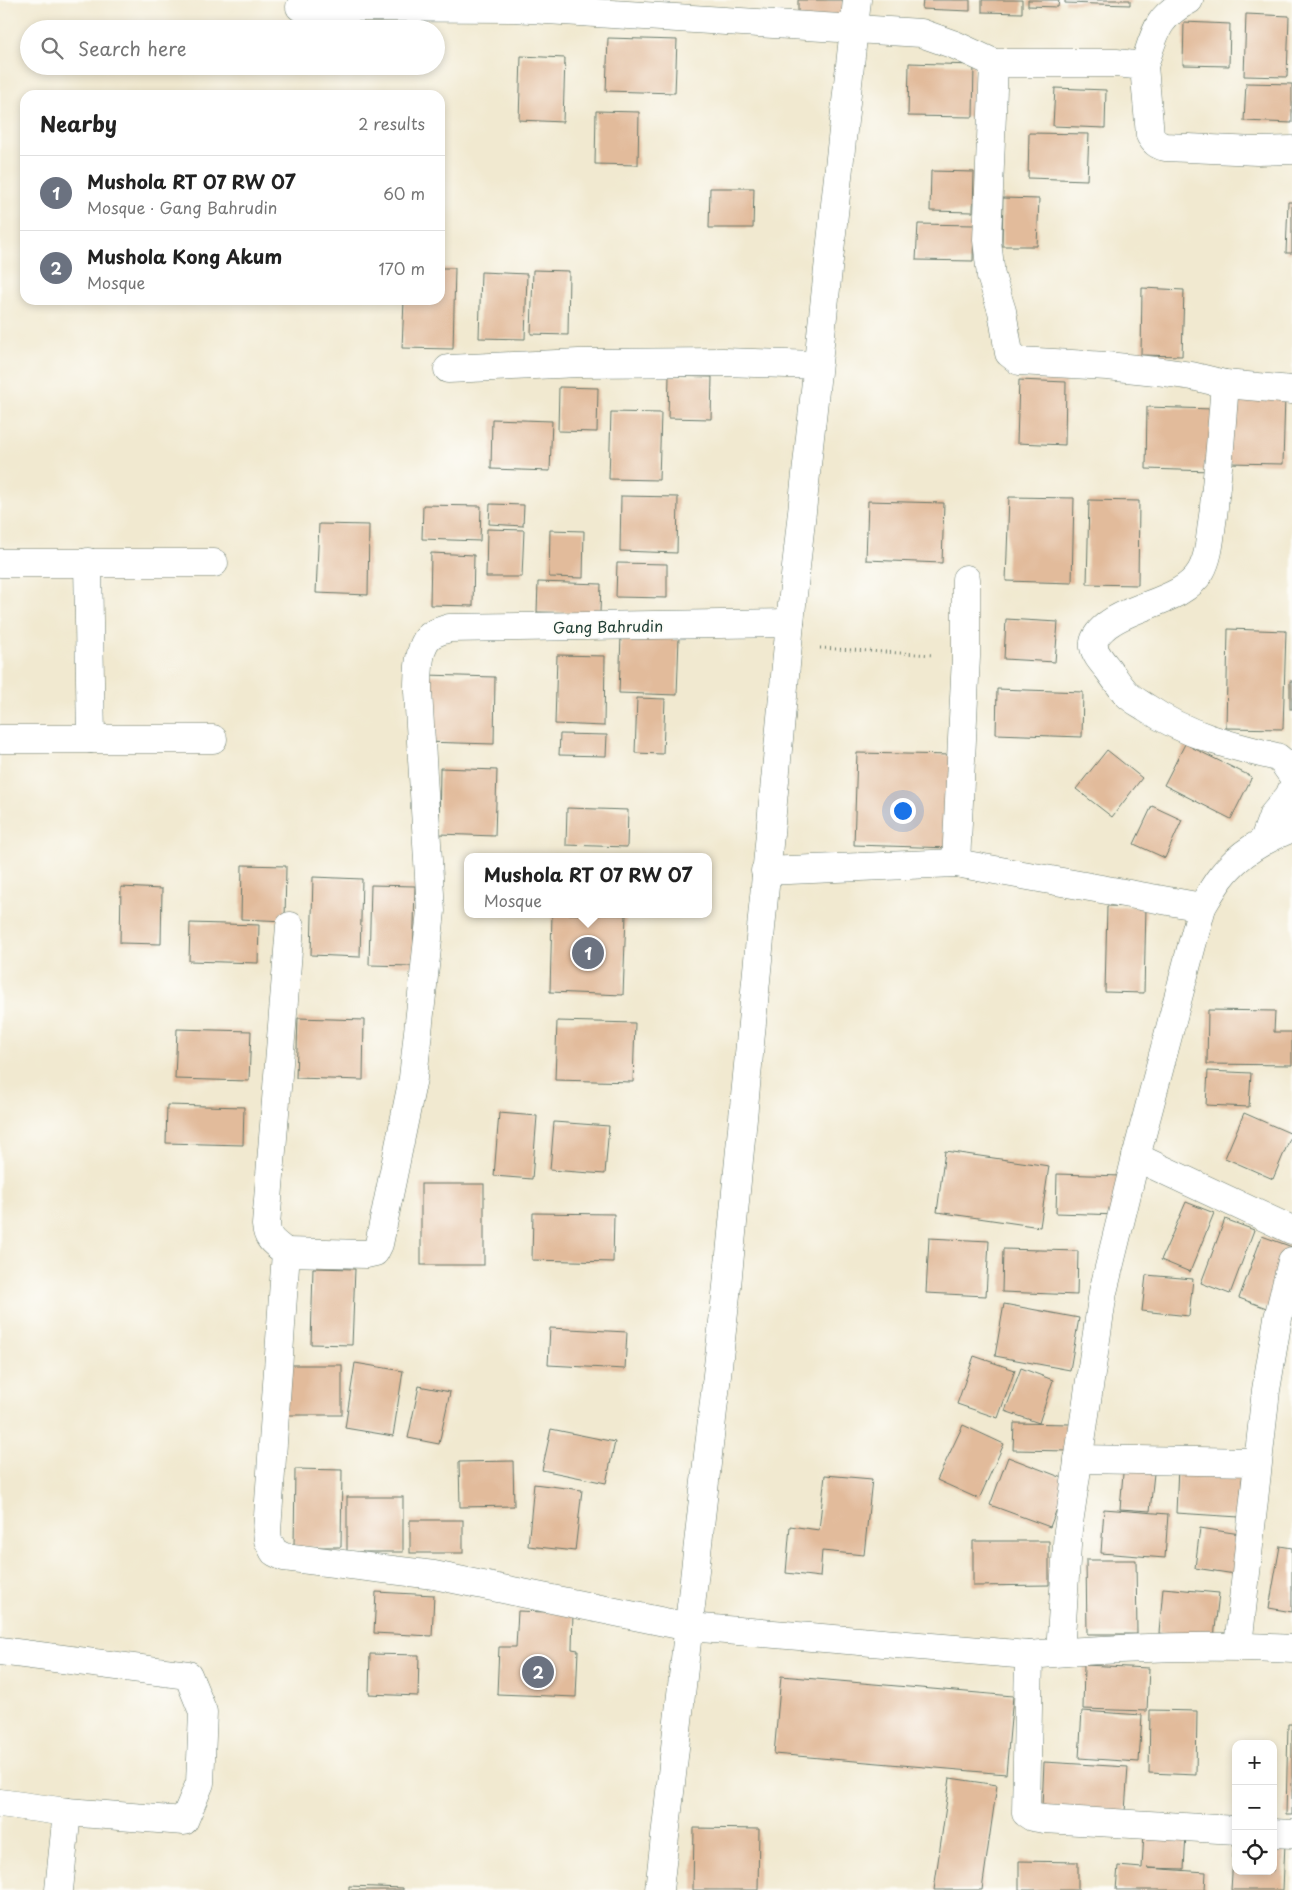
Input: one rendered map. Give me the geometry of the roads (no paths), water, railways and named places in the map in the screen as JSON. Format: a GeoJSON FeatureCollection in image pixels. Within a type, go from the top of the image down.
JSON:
{"type":"FeatureCollection","features":[{"type":"Feature","properties":{"kind":"street"},"geometry":{"type":"LineString","coordinates":[[659,1890],[728,1276],[789,635],[857,0]]}},
{"type":"Feature","properties":{"kind":"street"},"geometry":{"type":"LineString","coordinates":[[1189,0],[1173,9],[1164,19],[1156,31],[1144,66],[1150,135],[1154,142],[1165,147],[1257,151],[1292,150]]}},
{"type":"Feature","properties":{"kind":"street"},"geometry":{"type":"LineString","coordinates":[[300,7],[514,8],[921,33],[955,45],[994,63],[1116,63],[1144,66]]}},
{"type":"Feature","properties":{"kind":"street"},"geometry":{"type":"LineString","coordinates":[[994,63],[987,240],[991,276],[1002,311],[1009,353],[1019,361],[1156,371],[1192,376],[1225,384],[1292,390]]}},
{"type":"Feature","properties":{"kind":"street"},"geometry":{"type":"LineString","coordinates":[[448,369],[579,362],[724,362],[817,365]]}},
{"type":"Feature","properties":{"kind":"street"},"geometry":{"type":"LineString","coordinates":[[1225,384],[1218,473],[1209,548],[1202,570],[1184,588],[1112,621],[1097,635],[1094,647],[1096,655],[1128,695],[1167,722],[1222,744],[1276,757],[1283,762],[1292,775]]}},
{"type":"Feature","properties":{"kind":"street"},"geometry":{"type":"LineString","coordinates":[[88,562],[91,739]]}},
{"type":"Feature","properties":{"kind":"street"},"geometry":{"type":"LineString","coordinates":[[0,563],[214,563]]}},
{"type":"Feature","properties":{"kind":"street"},"geometry":{"type":"LineString","coordinates":[[956,863],[966,657],[966,579]]}},
{"type":"Feature","properties":{"kind":"street","name":"Gang Bahrudin"},"geometry":{"type":"LineString","coordinates":[[286,1252],[366,1254],[375,1252],[379,1244],[413,1078],[430,919],[418,691],[418,668],[421,653],[429,637],[440,630],[449,628],[789,635]]}},
{"type":"Feature","properties":{"kind":"street"},"geometry":{"type":"LineString","coordinates":[[0,739],[213,739]]}},
{"type":"Feature","properties":{"kind":"street"},"geometry":{"type":"LineString","coordinates":[[1264,840],[1273,814],[1289,796],[1292,789]]}},
{"type":"Feature","properties":{"kind":"street"},"geometry":{"type":"LineString","coordinates":[[1060,1652],[1068,1530],[1103,1292],[1136,1157],[1202,907],[1222,876],[1247,852],[1264,840],[1292,828]]}},
{"type":"Feature","properties":{"kind":"street"},"geometry":{"type":"LineString","coordinates":[[766,871],[956,863],[1202,907]]}},
{"type":"Feature","properties":{"kind":"street"},"geometry":{"type":"LineString","coordinates":[[290,926],[266,1224],[270,1240],[286,1252],[267,1531],[268,1540],[274,1552],[284,1557],[434,1575],[690,1627],[1029,1656],[1060,1652],[1238,1646],[1292,1649]]}},
{"type":"Feature","properties":{"kind":"street"},"geometry":{"type":"LineString","coordinates":[[1136,1157],[1292,1230]]}},
{"type":"Feature","properties":{"kind":"street"},"geometry":{"type":"LineString","coordinates":[[1238,1646],[1266,1390],[1278,1318],[1292,1261]]}},
{"type":"Feature","properties":{"kind":"street"},"geometry":{"type":"LineString","coordinates":[[1078,1459],[1257,1462]]}},
{"type":"Feature","properties":{"kind":"street"},"geometry":{"type":"LineString","coordinates":[[0,1651],[188,1675],[202,1712],[200,1783],[184,1821],[67,1812],[0,1803]]}},
{"type":"Feature","properties":{"kind":"street"},"geometry":{"type":"LineString","coordinates":[[1029,1656],[1026,1813],[1032,1817],[1044,1819],[1232,1830]]}},
{"type":"Feature","properties":{"kind":"street"},"geometry":{"type":"LineString","coordinates":[[59,1890],[67,1812]]}},
{"type":"Feature","properties":{"kind":"street"},"geometry":{"type":"LineString","coordinates":[[1277,1832],[1292,1834]]}},
{"type":"Feature","properties":{"kind":"place","name":"Mushola RT 07 RW 07"},"geometry":{"type":"Point","coordinates":[588,953]}},
{"type":"Feature","properties":{"kind":"place","name":"Mushola Kong Akum"},"geometry":{"type":"Point","coordinates":[538,1672]}}]}
